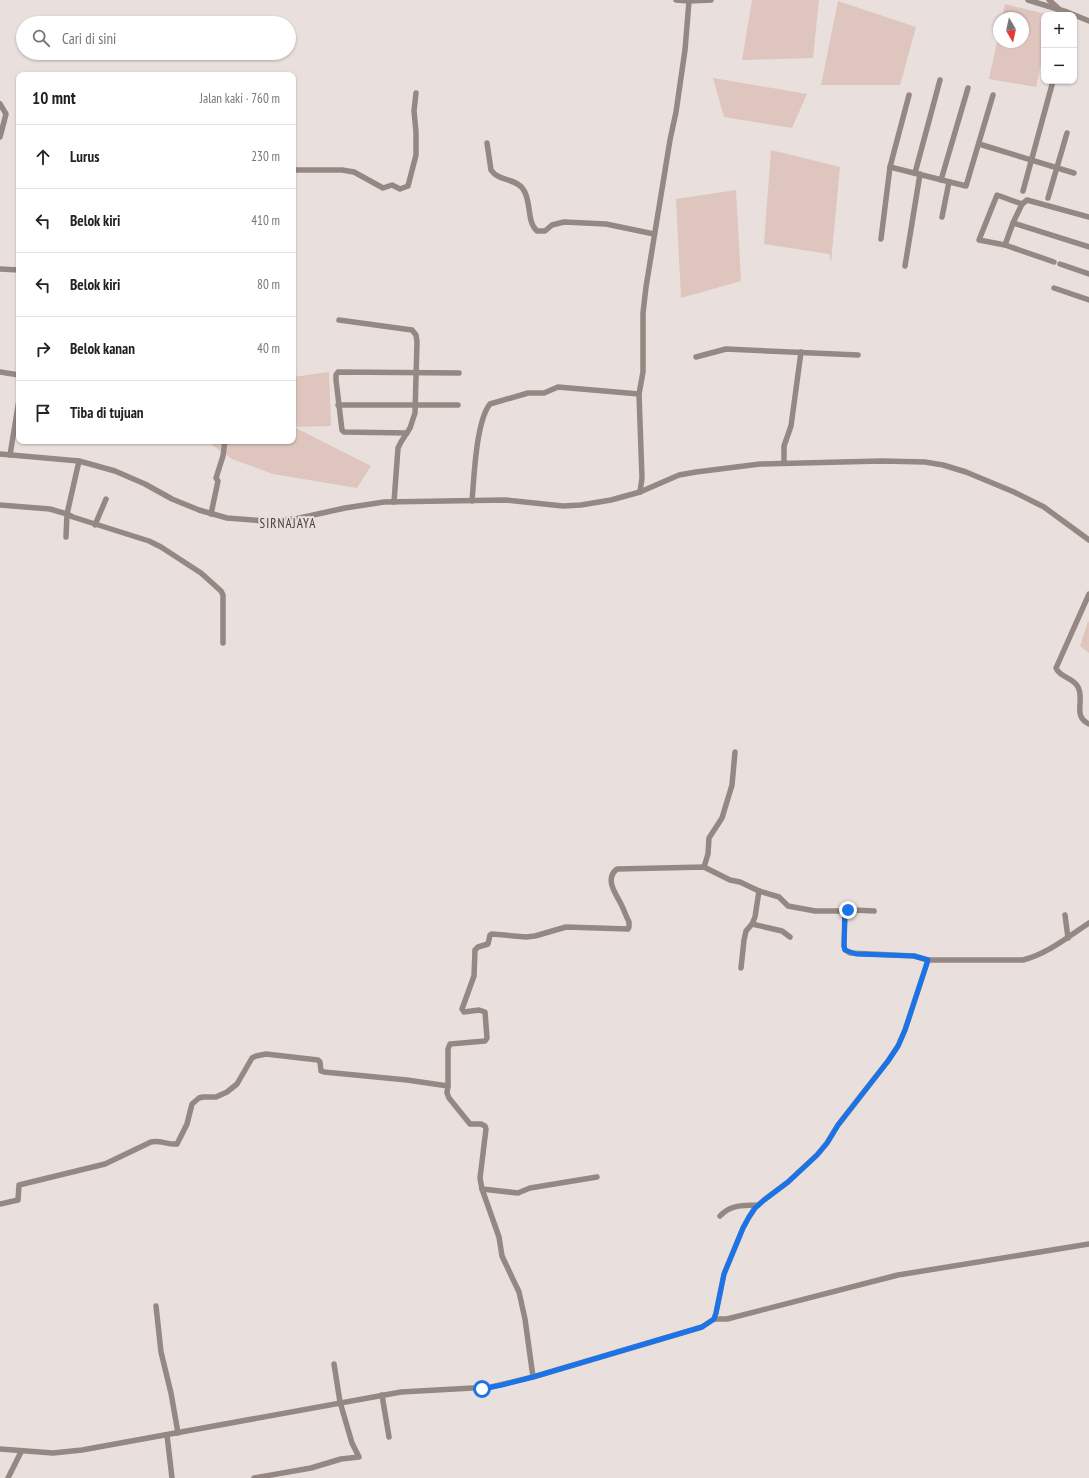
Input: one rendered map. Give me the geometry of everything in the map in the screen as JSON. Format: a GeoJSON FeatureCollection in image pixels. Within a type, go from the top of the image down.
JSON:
{"type":"FeatureCollection","features":[{"type":"Feature","properties":{"kind":"street"},"geometry":{"type":"LineString","coordinates":[[676,0],[712,0]]}},
{"type":"Feature","properties":{"kind":"street"},"geometry":{"type":"LineString","coordinates":[[1028,0],[1066,12]]}},
{"type":"Feature","properties":{"kind":"street"},"geometry":{"type":"LineString","coordinates":[[1049,0],[1060,10]]}},
{"type":"Feature","properties":{"kind":"street"},"geometry":{"type":"LineString","coordinates":[[640,492],[642,478],[639,394],[643,366],[644,306],[654,234],[676,112],[685,50],[689,1]]}},
{"type":"Feature","properties":{"kind":"street"},"geometry":{"type":"LineString","coordinates":[[1077,16],[1089,21]]}},
{"type":"Feature","properties":{"kind":"street"},"geometry":{"type":"LineString","coordinates":[[905,266],[918,174],[940,80]]}},
{"type":"Feature","properties":{"kind":"street"},"geometry":{"type":"LineString","coordinates":[[1022,190],[1052,84]]}},
{"type":"Feature","properties":{"kind":"street"},"geometry":{"type":"LineString","coordinates":[[941,180],[968,88]]}},
{"type":"Feature","properties":{"kind":"street"},"geometry":{"type":"LineString","coordinates":[[296,170],[342,170],[354,172],[383,188],[392,185],[400,189],[405,188],[408,186],[416,154],[414,111],[416,93]]}},
{"type":"Feature","properties":{"kind":"street"},"geometry":{"type":"LineString","coordinates":[[881,239],[890,166],[909,95]]}},
{"type":"Feature","properties":{"kind":"street"},"geometry":{"type":"LineString","coordinates":[[890,166],[966,186],[993,95]]}},
{"type":"Feature","properties":{"kind":"street"},"geometry":{"type":"LineString","coordinates":[[0,104],[6,114],[0,137]]}},
{"type":"Feature","properties":{"kind":"street"},"geometry":{"type":"LineString","coordinates":[[1048,198],[1068,133]]}},
{"type":"Feature","properties":{"kind":"street"},"geometry":{"type":"LineString","coordinates":[[487,143],[491,170],[500,178],[522,186],[526,193],[532,221],[537,231],[545,231],[552,225],[564,222],[606,224],[654,234]]}},
{"type":"Feature","properties":{"kind":"street"},"geometry":{"type":"LineString","coordinates":[[979,144],[1074,173]]}},
{"type":"Feature","properties":{"kind":"street"},"geometry":{"type":"LineString","coordinates":[[942,217],[949,182]]}},
{"type":"Feature","properties":{"kind":"street"},"geometry":{"type":"LineString","coordinates":[[1022,204],[997,195],[979,240],[1005,245],[1054,262]]}},
{"type":"Feature","properties":{"kind":"street"},"geometry":{"type":"LineString","coordinates":[[1005,245],[1022,204],[1027,200],[1089,217]]}},
{"type":"Feature","properties":{"kind":"street"},"geometry":{"type":"LineString","coordinates":[[1013,223],[1089,247]]}},
{"type":"Feature","properties":{"kind":"street"},"geometry":{"type":"LineString","coordinates":[[1060,264],[1089,274]]}},
{"type":"Feature","properties":{"kind":"street"},"geometry":{"type":"LineString","coordinates":[[0,269],[16,270]]}},
{"type":"Feature","properties":{"kind":"street"},"geometry":{"type":"LineString","coordinates":[[1054,288],[1089,300]]}},
{"type":"Feature","properties":{"kind":"street"},"geometry":{"type":"LineString","coordinates":[[339,320],[412,330],[416,335],[415,406],[413,422],[398,448],[394,502]]}},
{"type":"Feature","properties":{"kind":"street"},"geometry":{"type":"LineString","coordinates":[[696,357],[726,349],[858,355]]}},
{"type":"Feature","properties":{"kind":"street"},"geometry":{"type":"LineString","coordinates":[[784,462],[784,446],[791,426],[801,352]]}},
{"type":"Feature","properties":{"kind":"street"},"geometry":{"type":"LineString","coordinates":[[0,372],[16,375]]}},
{"type":"Feature","properties":{"kind":"street"},"geometry":{"type":"LineString","coordinates":[[407,433],[344,432],[341,427],[338,405],[336,375],[338,372],[459,373]]}},
{"type":"Feature","properties":{"kind":"street"},"geometry":{"type":"LineString","coordinates":[[472,501],[477,447],[484,414],[490,404],[528,393],[544,393],[558,387],[639,394]]}},
{"type":"Feature","properties":{"kind":"street"},"geometry":{"type":"LineString","coordinates":[[338,405],[458,405]]}},
{"type":"Feature","properties":{"kind":"street"},"geometry":{"type":"LineString","coordinates":[[10,454],[16,418]]}},
{"type":"Feature","properties":{"kind":"street"},"geometry":{"type":"LineString","coordinates":[[211,514],[218,481],[216,478],[224,444]]}},
{"type":"Feature","properties":{"kind":"street"},"geometry":{"type":"LineString","coordinates":[[0,454],[79,461],[115,471],[145,484],[172,499],[211,514],[227,518],[265,521],[295,519],[361,505],[394,502],[506,500],[572,506],[611,500],[640,492],[679,475],[784,462],[925,462],[943,465],[966,472],[1014,492],[1044,507],[1088,541]]}},
{"type":"Feature","properties":{"kind":"street"},"geometry":{"type":"LineString","coordinates":[[66,537],[67,514],[79,461]]}},
{"type":"Feature","properties":{"kind":"street"},"geometry":{"type":"LineString","coordinates":[[95,524],[106,498]]}},
{"type":"Feature","properties":{"kind":"street"},"geometry":{"type":"LineString","coordinates":[[0,505],[50,509],[161,547],[201,574],[223,594],[223,643]]}},
{"type":"Feature","properties":{"kind":"street"},"geometry":{"type":"LineString","coordinates":[[1089,594],[1056,668],[1060,674],[1074,681],[1078,687],[1080,693],[1080,715],[1082,720],[1089,724]]}},
{"type":"Feature","properties":{"kind":"street"},"geometry":{"type":"LineString","coordinates":[[704,867],[708,854],[710,838],[722,818],[732,785],[734,752]]}},
{"type":"Feature","properties":{"kind":"street"},"geometry":{"type":"LineString","coordinates":[[533,1377],[525,1319],[519,1292],[502,1256],[499,1237],[482,1189],[480,1178],[486,1128],[481,1124],[470,1124],[449,1098],[447,1093],[448,1049],[450,1044],[483,1042],[487,1040],[485,1012],[480,1010],[464,1012],[462,1009],[474,976],[475,950],[478,947],[488,944],[490,935],[496,933],[535,936],[566,927],[628,929],[629,922],[612,889],[611,877],[616,869],[626,868],[704,867],[730,880],[740,882],[759,891],[779,897],[788,906],[814,911],[874,911]]}},
{"type":"Feature","properties":{"kind":"street"},"geometry":{"type":"LineString","coordinates":[[741,968],[746,931],[752,924],[757,909],[759,891]]}},
{"type":"Feature","properties":{"kind":"street"},"geometry":{"type":"LineString","coordinates":[[845,911],[844,946],[845,950],[850,953],[914,956],[928,960],[1024,960],[1031,958],[1068,938],[1089,924]]}},
{"type":"Feature","properties":{"kind":"street"},"geometry":{"type":"LineString","coordinates":[[1065,915],[1068,938]]}},
{"type":"Feature","properties":{"kind":"street"},"geometry":{"type":"LineString","coordinates":[[752,924],[782,931],[790,937]]}},
{"type":"Feature","properties":{"kind":"street"},"geometry":{"type":"LineString","coordinates":[[714,1319],[727,1268],[743,1228],[759,1205],[788,1182],[817,1155],[827,1143],[838,1125],[888,1061],[898,1046],[905,1030],[928,960]]}},
{"type":"Feature","properties":{"kind":"street"},"geometry":{"type":"LineString","coordinates":[[0,1204],[18,1200],[20,1198],[19,1186],[105,1164],[151,1142],[158,1141],[177,1144],[185,1130],[192,1104],[199,1098],[216,1097],[227,1092],[237,1084],[252,1058],[261,1054],[318,1060],[322,1071],[324,1072],[407,1080],[448,1086]]}},
{"type":"Feature","properties":{"kind":"street"},"geometry":{"type":"LineString","coordinates":[[482,1189],[518,1193],[530,1188],[597,1177]]}},
{"type":"Feature","properties":{"kind":"street"},"geometry":{"type":"LineString","coordinates":[[720,1216],[730,1208],[759,1205]]}},
{"type":"Feature","properties":{"kind":"street"},"geometry":{"type":"LineString","coordinates":[[0,1449],[21,1452],[53,1453],[82,1450],[340,1402],[413,1390],[482,1389],[533,1377],[702,1327],[714,1319],[727,1319],[898,1275],[1089,1244]]}},
{"type":"Feature","properties":{"kind":"street"},"geometry":{"type":"LineString","coordinates":[[156,1306],[161,1352],[171,1393],[178,1433]]}},
{"type":"Feature","properties":{"kind":"street"},"geometry":{"type":"LineString","coordinates":[[254,1478],[311,1468],[341,1459],[359,1457],[352,1442],[340,1402],[334,1364]]}},
{"type":"Feature","properties":{"kind":"street"},"geometry":{"type":"LineString","coordinates":[[382,1395],[389,1437]]}},
{"type":"Feature","properties":{"kind":"street"},"geometry":{"type":"LineString","coordinates":[[167,1435],[172,1478]]}},
{"type":"Feature","properties":{"kind":"street"},"geometry":{"type":"LineString","coordinates":[[8,1478],[21,1452]]}},
{"type":"Feature","properties":{"kind":"shaded area"},"geometry":{"type":"Polygon","coordinates":[[[752,0],[819,0],[813,58],[742,60],[752,0]]]}},
{"type":"Feature","properties":{"kind":"shaded area"},"geometry":{"type":"Polygon","coordinates":[[[838,1],[916,27],[900,85],[821,85],[838,1]]]}},
{"type":"Feature","properties":{"kind":"shaded area"},"geometry":{"type":"Polygon","coordinates":[[[1005,4],[1041,13],[1041,64],[1036,87],[989,79],[996,48],[1029,48],[1029,12],[1003,12],[1005,4]]]}},
{"type":"Feature","properties":{"kind":"shaded area"},"geometry":{"type":"Polygon","coordinates":[[[713,78],[807,94],[792,128],[724,117],[713,78]]]}},
{"type":"Feature","properties":{"kind":"shaded area"},"geometry":{"type":"Polygon","coordinates":[[[771,150],[840,167],[831,262],[829,254],[764,244],[771,150]]]}},
{"type":"Feature","properties":{"kind":"shaded area"},"geometry":{"type":"Polygon","coordinates":[[[736,190],[741,281],[681,298],[676,199],[736,190]]]}},
{"type":"Feature","properties":{"kind":"shaded area"},"geometry":{"type":"Polygon","coordinates":[[[329,372],[331,426],[296,427],[296,377],[329,372]]]}},
{"type":"Feature","properties":{"kind":"shaded area"},"geometry":{"type":"Polygon","coordinates":[[[296,428],[371,466],[357,488],[273,474],[232,459],[211,444],[296,444],[296,428]]]}},
{"type":"Feature","properties":{"kind":"shaded area"},"geometry":{"type":"Polygon","coordinates":[[[1088,621],[1089,623],[1089,653],[1080,646],[1088,621]]]}},
{"type":"Feature","properties":{"kind":"district","name":"SIRNAJAYA"},"geometry":{"type":"Point","coordinates":[288,523]}},
{"type":"Feature","properties":{"kind":"route"},"geometry":{"type":"LineString","coordinates":[[482,1389],[533,1377],[702,1327],[714,1319],[724,1274],[749,1217],[755,1208],[801,1171],[817,1155],[827,1143],[838,1125],[888,1061],[898,1046],[905,1030],[928,960],[914,956],[856,954],[845,950],[845,911],[848,910]]}}]}
